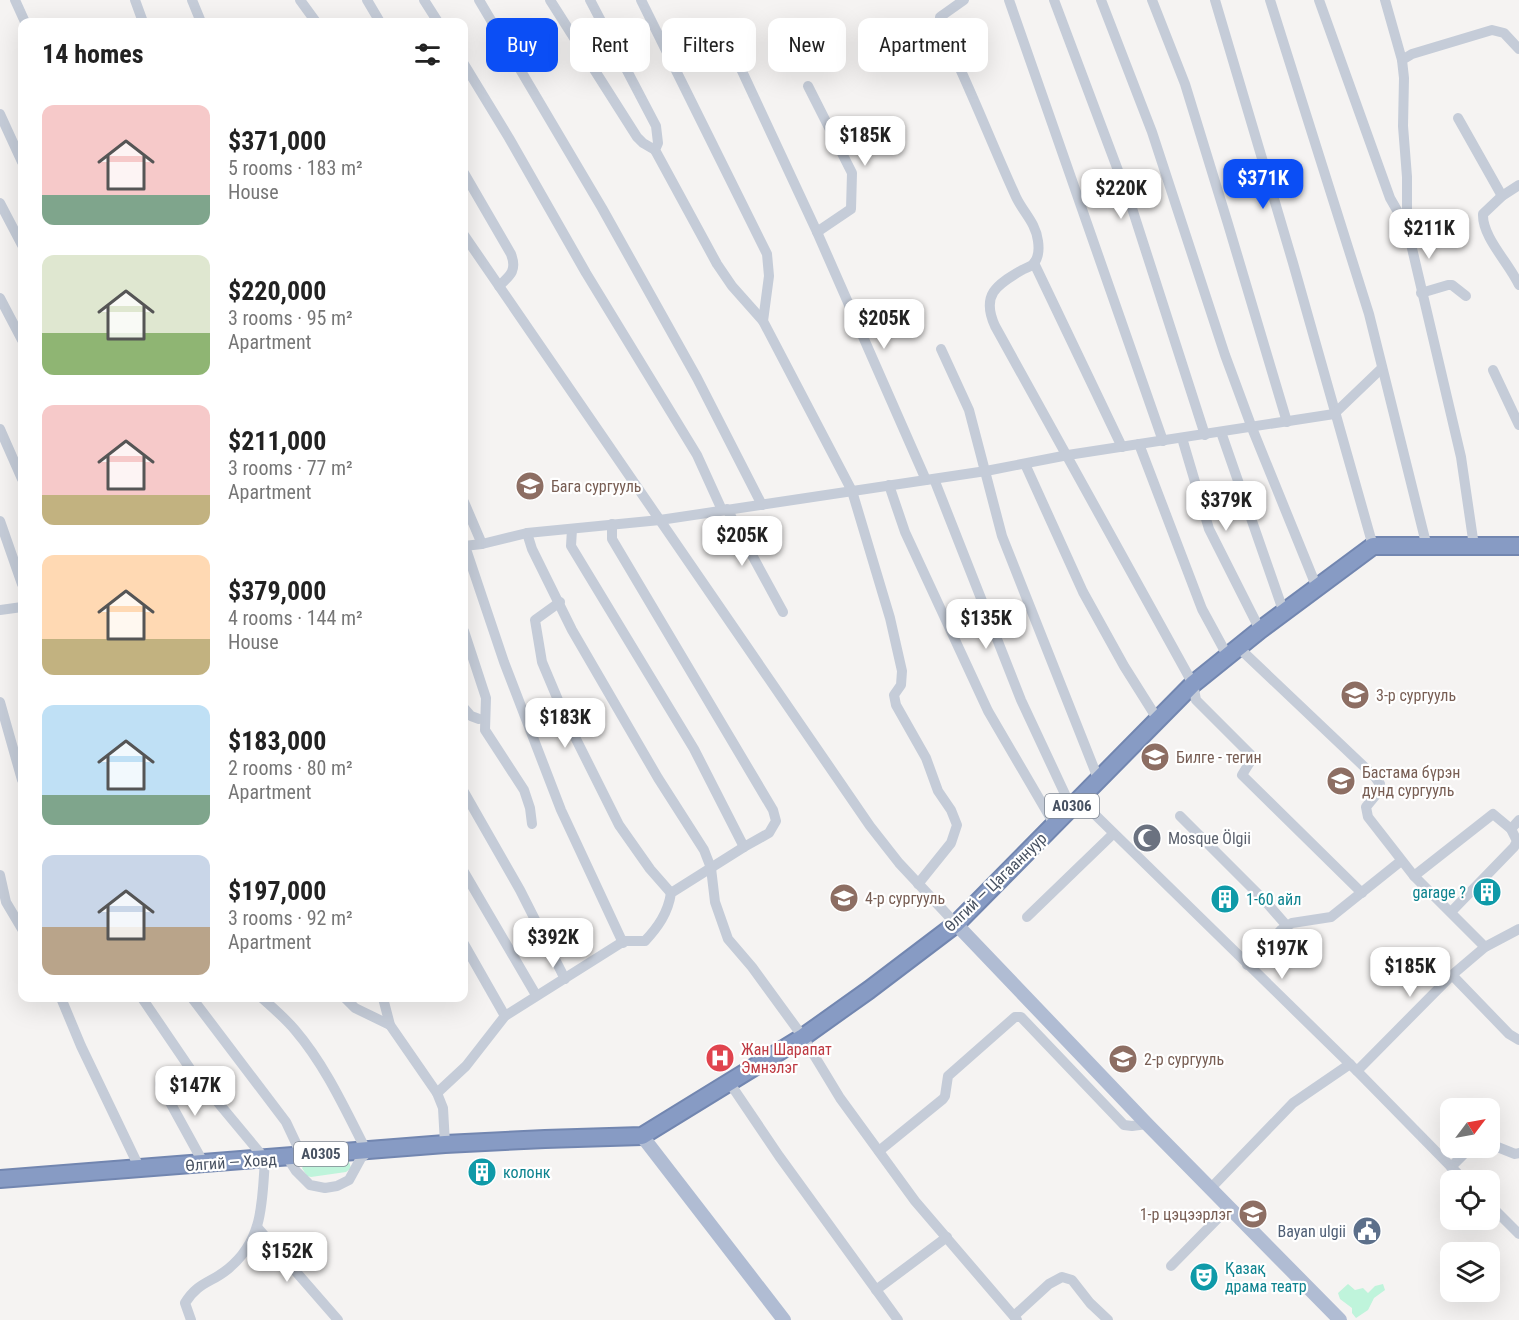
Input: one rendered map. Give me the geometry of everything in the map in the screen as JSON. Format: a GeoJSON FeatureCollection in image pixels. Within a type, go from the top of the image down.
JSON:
{"type":"FeatureCollection","features":[{"type":"Feature","properties":{"kind":"highway"},"geometry":{"type":"LineString","coordinates":[[1373,546],[1519,546]]}},
{"type":"Feature","properties":{"kind":"highway","name":"Өлгий — Цагааннуур"},"geometry":{"type":"LineString","coordinates":[[642,1136],[803,1037],[956,924],[1193,684],[1260,630],[1373,546]]}},
{"type":"Feature","properties":{"kind":"highway","name":"Өлгий — Ховд"},"geometry":{"type":"LineString","coordinates":[[0,1179],[445,1144],[545,1138],[642,1136]]}},
{"type":"Feature","properties":{"kind":"main road"},"geometry":{"type":"LineString","coordinates":[[956,924],[1335,1318]]}},
{"type":"Feature","properties":{"kind":"main road"},"geometry":{"type":"LineString","coordinates":[[642,1136],[784,1320]]}},
{"type":"Feature","properties":{"kind":"street"},"geometry":{"type":"LineString","coordinates":[[15,0],[23,18]]}},
{"type":"Feature","properties":{"kind":"street"},"geometry":{"type":"LineString","coordinates":[[135,0],[142,18]]}},
{"type":"Feature","properties":{"kind":"street"},"geometry":{"type":"LineString","coordinates":[[192,0],[199,18]]}},
{"type":"Feature","properties":{"kind":"street"},"geometry":{"type":"LineString","coordinates":[[300,0],[313,18]]}},
{"type":"Feature","properties":{"kind":"street"},"geometry":{"type":"LineString","coordinates":[[367,0],[378,18]]}},
{"type":"Feature","properties":{"kind":"street"},"geometry":{"type":"LineString","coordinates":[[424,0],[435,18]]}},
{"type":"Feature","properties":{"kind":"street"},"geometry":{"type":"LineString","coordinates":[[479,0],[602,208],[697,378],[762,505]]}},
{"type":"Feature","properties":{"kind":"street"},"geometry":{"type":"LineString","coordinates":[[550,0],[638,137],[655,150],[717,264],[732,286],[763,321],[852,491],[890,618],[902,671],[901,685],[894,695],[896,705],[926,758],[938,791],[951,810],[957,825],[951,843],[918,884]]}},
{"type":"Feature","properties":{"kind":"street"},"geometry":{"type":"LineString","coordinates":[[590,0],[656,126],[658,142],[655,150]]}},
{"type":"Feature","properties":{"kind":"street"},"geometry":{"type":"LineString","coordinates":[[641,0],[767,254],[769,276],[763,321]]}},
{"type":"Feature","properties":{"kind":"street"},"geometry":{"type":"LineString","coordinates":[[964,0],[940,17],[940,26],[966,79],[1017,200],[1034,226],[1039,251],[1034,263],[996,288],[989,300],[989,312],[1193,684],[1196,700],[1253,757],[1242,775],[1362,893]]}},
{"type":"Feature","properties":{"kind":"street"},"geometry":{"type":"LineString","coordinates":[[1009,0],[1163,441]]}},
{"type":"Feature","properties":{"kind":"street"},"geometry":{"type":"LineString","coordinates":[[1054,0],[1131,205],[1205,435]]}},
{"type":"Feature","properties":{"kind":"street"},"geometry":{"type":"LineString","coordinates":[[1101,0],[1152,132],[1225,356],[1317,588]]}},
{"type":"Feature","properties":{"kind":"street"},"geometry":{"type":"LineString","coordinates":[[1152,0],[1188,95],[1287,422]]}},
{"type":"Feature","properties":{"kind":"street"},"geometry":{"type":"LineString","coordinates":[[1215,0],[1293,263],[1373,546]]}},
{"type":"Feature","properties":{"kind":"street"},"geometry":{"type":"LineString","coordinates":[[1270,0],[1362,291],[1427,547]]}},
{"type":"Feature","properties":{"kind":"street"},"geometry":{"type":"LineString","coordinates":[[1319,0],[1390,198],[1407,227]]}},
{"type":"Feature","properties":{"kind":"street"},"geometry":{"type":"LineString","coordinates":[[1385,0],[1402,60],[1407,227],[1461,457],[1474,546]]}},
{"type":"Feature","properties":{"kind":"street"},"geometry":{"type":"LineString","coordinates":[[1402,60],[1412,54],[1492,30],[1504,33],[1519,50]]}},
{"type":"Feature","properties":{"kind":"street"},"geometry":{"type":"LineString","coordinates":[[468,71],[586,273],[697,455],[725,510],[783,612]]}},
{"type":"Feature","properties":{"kind":"street"},"geometry":{"type":"LineString","coordinates":[[742,72],[930,479],[1021,700],[1075,803],[1113,834],[1454,1170]]}},
{"type":"Feature","properties":{"kind":"street"},"geometry":{"type":"LineString","coordinates":[[808,86],[852,173],[851,209],[817,232]]}},
{"type":"Feature","properties":{"kind":"street"},"geometry":{"type":"LineString","coordinates":[[0,114],[18,153]]}},
{"type":"Feature","properties":{"kind":"street"},"geometry":{"type":"LineString","coordinates":[[1458,118],[1502,196]]}},
{"type":"Feature","properties":{"kind":"street"},"geometry":{"type":"LineString","coordinates":[[468,180],[514,263],[513,272],[499,286]]}},
{"type":"Feature","properties":{"kind":"street"},"geometry":{"type":"LineString","coordinates":[[1519,185],[1483,213],[1482,226],[1519,285]]}},
{"type":"Feature","properties":{"kind":"street"},"geometry":{"type":"LineString","coordinates":[[0,203],[18,237]]}},
{"type":"Feature","properties":{"kind":"street"},"geometry":{"type":"LineString","coordinates":[[468,241],[870,826],[918,884],[956,924]]}},
{"type":"Feature","properties":{"kind":"street"},"geometry":{"type":"LineString","coordinates":[[1034,263],[1122,447]]}},
{"type":"Feature","properties":{"kind":"street"},"geometry":{"type":"LineString","coordinates":[[1421,293],[1452,285],[1466,296]]}},
{"type":"Feature","properties":{"kind":"street"},"geometry":{"type":"LineString","coordinates":[[0,298],[18,332]]}},
{"type":"Feature","properties":{"kind":"street"},"geometry":{"type":"LineString","coordinates":[[941,349],[969,410],[1002,536],[1099,781]]}},
{"type":"Feature","properties":{"kind":"street"},"geometry":{"type":"LineString","coordinates":[[468,546],[527,532],[660,520],[986,471],[1068,455],[1334,414],[1382,368]]}},
{"type":"Feature","properties":{"kind":"street"},"geometry":{"type":"LineString","coordinates":[[1493,370],[1519,425]]}},
{"type":"Feature","properties":{"kind":"street"},"geometry":{"type":"LineString","coordinates":[[0,429],[18,470]]}},
{"type":"Feature","properties":{"kind":"street"},"geometry":{"type":"LineString","coordinates":[[1221,432],[1284,614]]}},
{"type":"Feature","properties":{"kind":"street"},"geometry":{"type":"LineString","coordinates":[[1182,438],[1209,529],[1260,630]]}},
{"type":"Feature","properties":{"kind":"street"},"geometry":{"type":"LineString","coordinates":[[1139,444],[1202,609],[1233,651],[1375,777],[1380,784],[1379,792],[1366,807],[1368,817],[1414,876],[1485,947]]}},
{"type":"Feature","properties":{"kind":"street"},"geometry":{"type":"LineString","coordinates":[[1025,464],[1083,592],[1124,666],[1158,720]]}},
{"type":"Feature","properties":{"kind":"street"},"geometry":{"type":"LineString","coordinates":[[889,485],[905,532],[988,711],[1054,824]]}},
{"type":"Feature","properties":{"kind":"street"},"geometry":{"type":"LineString","coordinates":[[468,511],[482,544]]}},
{"type":"Feature","properties":{"kind":"street"},"geometry":{"type":"LineString","coordinates":[[0,520],[18,572]]}},
{"type":"Feature","properties":{"kind":"street"},"geometry":{"type":"LineString","coordinates":[[612,524],[612,539],[773,810],[776,821],[769,833],[671,893]]}},
{"type":"Feature","properties":{"kind":"street"},"geometry":{"type":"LineString","coordinates":[[572,529],[571,546],[694,749],[744,847]]}},
{"type":"Feature","properties":{"kind":"street"},"geometry":{"type":"LineString","coordinates":[[527,532],[532,549],[572,630],[658,778],[704,850],[711,868],[715,902],[728,939],[752,967],[803,1037],[840,1098],[915,1201],[1016,1318],[1049,1284],[1062,1277],[1072,1280],[1090,1303],[1108,1320]]}},
{"type":"Feature","properties":{"kind":"street"},"geometry":{"type":"LineString","coordinates":[[468,558],[504,662],[561,810],[623,943]]}},
{"type":"Feature","properties":{"kind":"street"},"geometry":{"type":"LineString","coordinates":[[437,1093],[466,1066],[505,1016],[623,943],[645,941],[660,924],[670,903],[671,893],[650,869],[619,825],[566,719],[542,662],[535,620],[560,602]]}},
{"type":"Feature","properties":{"kind":"street"},"geometry":{"type":"LineString","coordinates":[[0,610],[18,608]]}},
{"type":"Feature","properties":{"kind":"street"},"geometry":{"type":"LineString","coordinates":[[468,643],[486,698],[485,730],[524,790],[532,824]]}},
{"type":"Feature","properties":{"kind":"street"},"geometry":{"type":"LineString","coordinates":[[0,702],[18,766]]}},
{"type":"Feature","properties":{"kind":"street"},"geometry":{"type":"LineString","coordinates":[[468,713],[478,720]]}},
{"type":"Feature","properties":{"kind":"street"},"geometry":{"type":"LineString","coordinates":[[468,799],[520,890],[565,979]]}},
{"type":"Feature","properties":{"kind":"street"},"geometry":{"type":"LineString","coordinates":[[1414,876],[1493,814],[1511,829],[1517,841],[1514,847],[1451,912]]}},
{"type":"Feature","properties":{"kind":"street"},"geometry":{"type":"LineString","coordinates":[[1180,816],[1287,926]]}},
{"type":"Feature","properties":{"kind":"street"},"geometry":{"type":"LineString","coordinates":[[1511,829],[1519,820]]}},
{"type":"Feature","properties":{"kind":"street"},"geometry":{"type":"LineString","coordinates":[[1027,917],[1113,834]]}},
{"type":"Feature","properties":{"kind":"street"},"geometry":{"type":"LineString","coordinates":[[1247,965],[1287,926],[1304,920],[1331,917],[1401,861]]}},
{"type":"Feature","properties":{"kind":"street"},"geometry":{"type":"LineString","coordinates":[[0,875],[6,902],[18,922]]}},
{"type":"Feature","properties":{"kind":"street"},"geometry":{"type":"LineString","coordinates":[[468,879],[536,995]]}},
{"type":"Feature","properties":{"kind":"street"},"geometry":{"type":"LineString","coordinates":[[1210,1189],[1293,1103],[1353,1068],[1485,947],[1519,929]]}},
{"type":"Feature","properties":{"kind":"street"},"geometry":{"type":"LineString","coordinates":[[468,951],[505,1016]]}},
{"type":"Feature","properties":{"kind":"street"},"geometry":{"type":"LineString","coordinates":[[1452,975],[1509,1034],[1519,1040]]}},
{"type":"Feature","properties":{"kind":"street"},"geometry":{"type":"LineString","coordinates":[[63,1002],[81,1046],[139,1167]]}},
{"type":"Feature","properties":{"kind":"street"},"geometry":{"type":"LineString","coordinates":[[145,1002],[191,1070],[266,1159],[260,1222],[249,1247],[228,1269],[192,1291],[186,1303],[191,1320]]}},
{"type":"Feature","properties":{"kind":"street"},"geometry":{"type":"LineString","coordinates":[[195,1002],[286,1122],[296,1171],[310,1185],[325,1188],[337,1186],[349,1180],[368,1150],[322,1069],[295,1030],[266,1002]]}},
{"type":"Feature","properties":{"kind":"street"},"geometry":{"type":"LineString","coordinates":[[349,1002],[355,1008],[390,1025]]}},
{"type":"Feature","properties":{"kind":"street"},"geometry":{"type":"LineString","coordinates":[[384,1002],[390,1025],[437,1093],[443,1108],[445,1144]]}},
{"type":"Feature","properties":{"kind":"street"},"geometry":{"type":"LineString","coordinates":[[879,1151],[943,1100],[948,1076],[1015,1017],[1021,1017],[1124,1125],[1147,1124]]}},
{"type":"Feature","properties":{"kind":"street"},"geometry":{"type":"LineString","coordinates":[[729,1082],[778,1156],[898,1320]]}},
{"type":"Feature","properties":{"kind":"street"},"geometry":{"type":"LineString","coordinates":[[160,1084],[204,1164]]}},
{"type":"Feature","properties":{"kind":"street"},"geometry":{"type":"LineString","coordinates":[[1500,1148],[1515,1154],[1519,1153]]}},
{"type":"Feature","properties":{"kind":"street"},"geometry":{"type":"LineString","coordinates":[[1451,1167],[1460,1158]]}},
{"type":"Feature","properties":{"kind":"street"},"geometry":{"type":"LineString","coordinates":[[1171,1266],[1228,1208]]}},
{"type":"Feature","properties":{"kind":"street"},"geometry":{"type":"LineString","coordinates":[[1500,1215],[1519,1234]]}},
{"type":"Feature","properties":{"kind":"street"},"geometry":{"type":"LineString","coordinates":[[257,1227],[338,1320]]}},
{"type":"Feature","properties":{"kind":"street"},"geometry":{"type":"LineString","coordinates":[[876,1290],[947,1237]]}},
{"type":"Feature","properties":{"kind":"green space"},"geometry":{"type":"Polygon","coordinates":[[[348,1159],[351,1168],[346,1172],[311,1177],[307,1176],[302,1168],[306,1161],[348,1159]]]}},
{"type":"Feature","properties":{"kind":"green space"},"geometry":{"type":"Polygon","coordinates":[[[1348,1284],[1355,1290],[1363,1288],[1368,1293],[1375,1286],[1383,1284],[1385,1290],[1374,1298],[1368,1310],[1356,1318],[1352,1313],[1352,1308],[1340,1299],[1338,1293],[1348,1284]]]}},
{"type":"Feature","properties":{"kind":"place","name":"Бага сургууль"},"geometry":{"type":"Point","coordinates":[530,486]}},
{"type":"Feature","properties":{"kind":"place","name":"3-р сургууль"},"geometry":{"type":"Point","coordinates":[1355,695]}},
{"type":"Feature","properties":{"kind":"place","name":"Билге - тегин"},"geometry":{"type":"Point","coordinates":[1155,757]}},
{"type":"Feature","properties":{"kind":"place","name":"Бастама бүрэн дунд сургууль"},"geometry":{"type":"Point","coordinates":[1341,781]}},
{"type":"Feature","properties":{"kind":"place","name":"Mosque Ölgii"},"geometry":{"type":"Point","coordinates":[1147,838]}},
{"type":"Feature","properties":{"kind":"place","name":"garage ?"},"geometry":{"type":"Point","coordinates":[1487,892]}},
{"type":"Feature","properties":{"kind":"place","name":"4-р сургууль"},"geometry":{"type":"Point","coordinates":[844,898]}},
{"type":"Feature","properties":{"kind":"place","name":"1-60 айл"},"geometry":{"type":"Point","coordinates":[1225,899]}},
{"type":"Feature","properties":{"kind":"place","name":"Жан Шарапат Эмнэлэг"},"geometry":{"type":"Point","coordinates":[720,1058]}},
{"type":"Feature","properties":{"kind":"place","name":"2-р сургууль"},"geometry":{"type":"Point","coordinates":[1123,1059]}},
{"type":"Feature","properties":{"kind":"place","name":"колонк"},"geometry":{"type":"Point","coordinates":[482,1172]}},
{"type":"Feature","properties":{"kind":"place","name":"1-р цэцээрлэг"},"geometry":{"type":"Point","coordinates":[1253,1214]}},
{"type":"Feature","properties":{"kind":"place","name":"Bayan ulgii"},"geometry":{"type":"Point","coordinates":[1367,1231]}},
{"type":"Feature","properties":{"kind":"place","name":"Қазақ драма театр"},"geometry":{"type":"Point","coordinates":[1204,1277]}}]}
